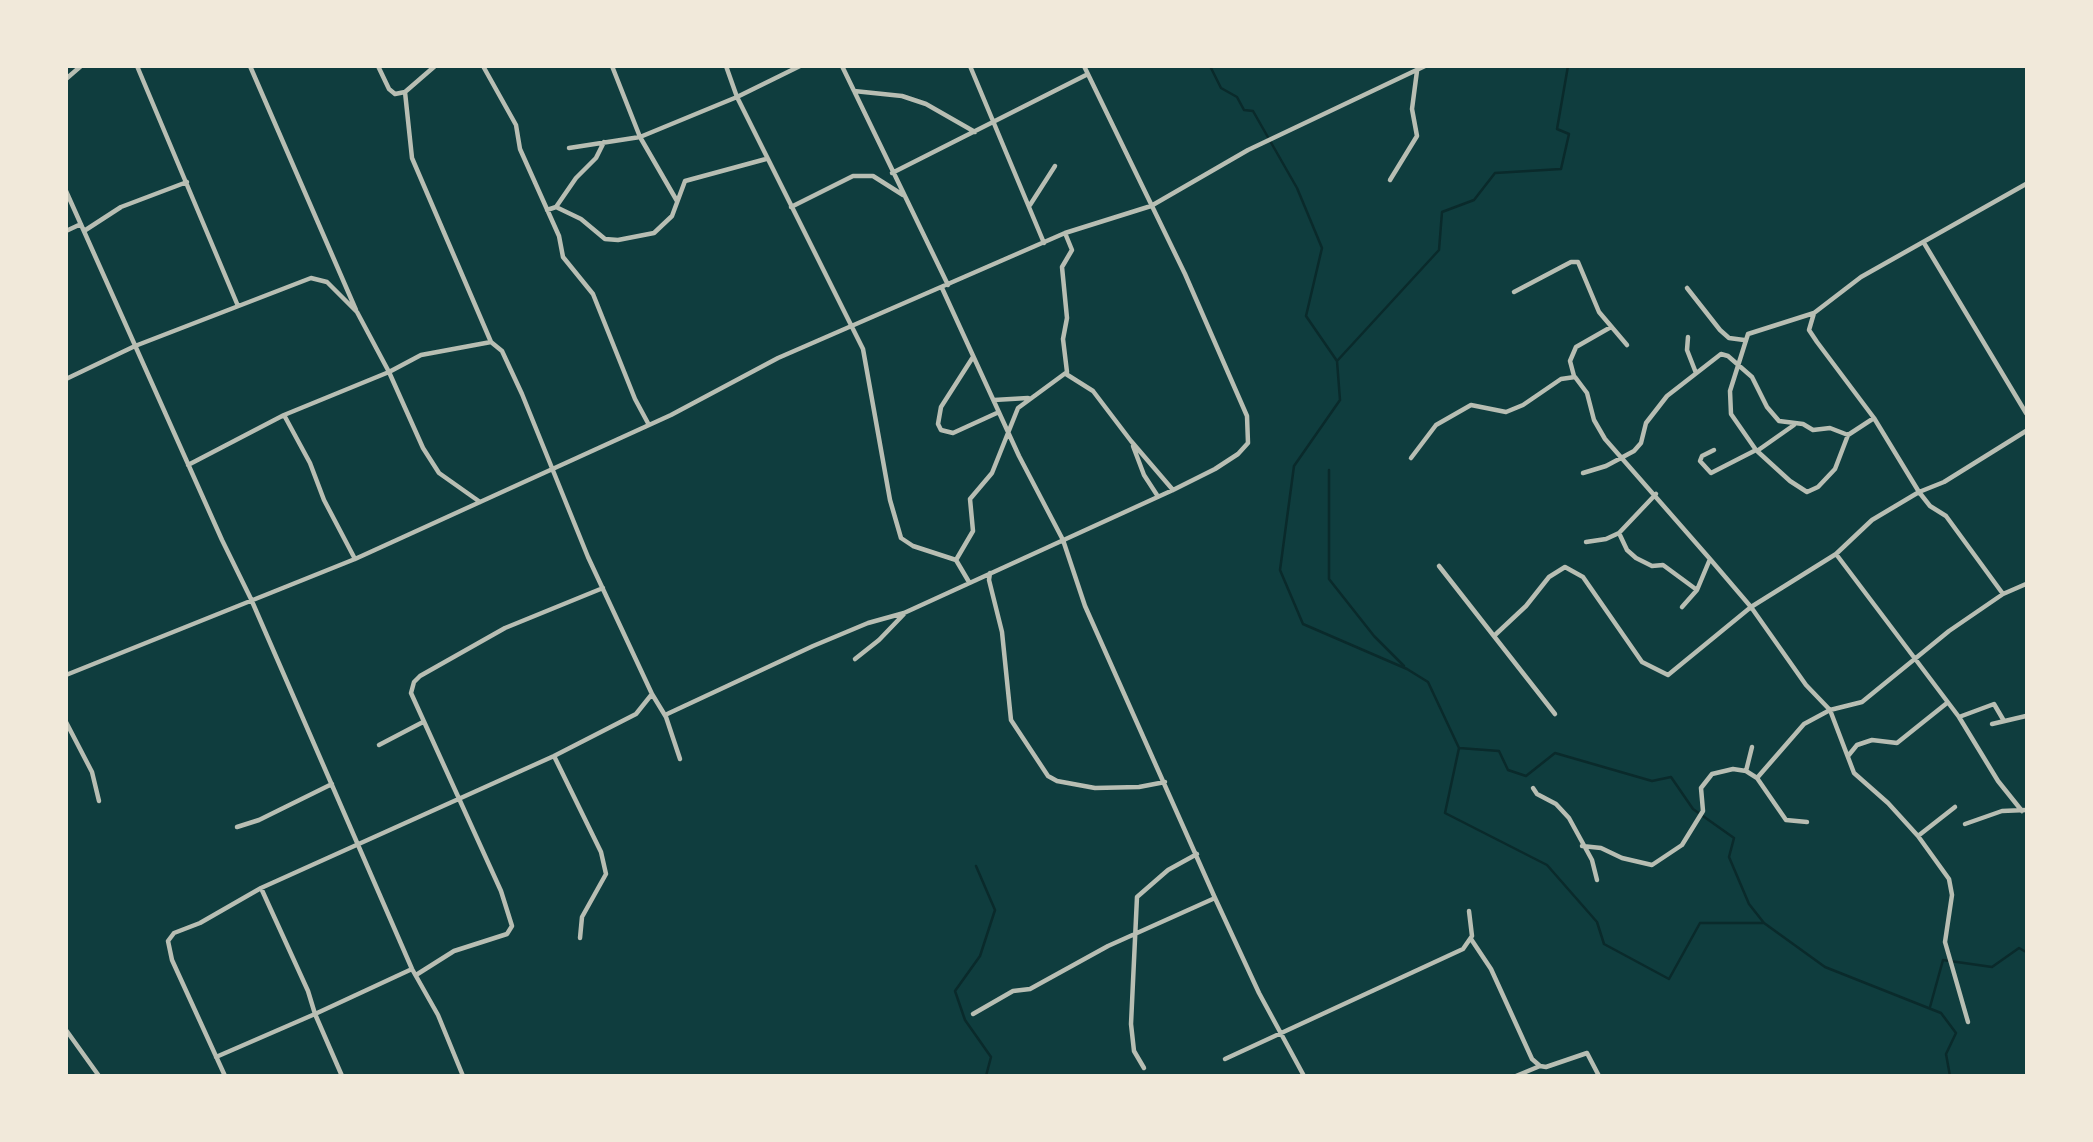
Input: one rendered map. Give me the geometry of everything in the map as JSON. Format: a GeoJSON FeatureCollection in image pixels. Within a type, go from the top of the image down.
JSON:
{"type":"FeatureCollection","features":[{"type":"Feature","properties":{"kind":"street"},"geometry":{"type":"LineString","coordinates":[[66,79],[81,66]]}},
{"type":"Feature","properties":{"kind":"street"},"geometry":{"type":"LineString","coordinates":[[137,66],[239,306]]}},
{"type":"Feature","properties":{"kind":"street"},"geometry":{"type":"LineString","coordinates":[[250,66],[357,312],[389,372],[423,448],[439,472],[480,502]]}},
{"type":"Feature","properties":{"kind":"street"},"geometry":{"type":"LineString","coordinates":[[378,66],[389,89],[395,94],[405,92],[435,66]]}},
{"type":"Feature","properties":{"kind":"street"},"geometry":{"type":"LineString","coordinates":[[483,66],[516,125],[520,149],[559,236],[563,257],[593,294],[635,399],[649,425]]}},
{"type":"Feature","properties":{"kind":"street"},"geometry":{"type":"LineString","coordinates":[[612,66],[640,137],[677,202]]}},
{"type":"Feature","properties":{"kind":"street"},"geometry":{"type":"LineString","coordinates":[[726,66],[737,97],[766,159],[852,327],[866,361],[890,500],[901,538],[913,546],[956,560],[969,582]]}},
{"type":"Feature","properties":{"kind":"street"},"geometry":{"type":"LineString","coordinates":[[569,148],[590,147],[604,142],[640,137],[737,97],[800,66]]}},
{"type":"Feature","properties":{"kind":"street"},"geometry":{"type":"LineString","coordinates":[[842,66],[945,286],[999,412],[1063,540],[1085,606],[1215,898],[1259,993],[1304,1076]]}},
{"type":"Feature","properties":{"kind":"street"},"geometry":{"type":"LineString","coordinates":[[970,66],[995,120],[1044,243]]}},
{"type":"Feature","properties":{"kind":"street"},"geometry":{"type":"LineString","coordinates":[[666,715],[813,646],[868,623],[904,613],[1173,489],[1238,454],[1248,443],[1250,427],[1185,274],[1084,66]]}},
{"type":"Feature","properties":{"kind":"street"},"geometry":{"type":"LineString","coordinates":[[66,676],[355,559],[649,425],[778,358],[1065,233],[1151,206],[1248,150],[1425,66]]}},
{"type":"Feature","properties":{"kind":"street"},"geometry":{"type":"LineString","coordinates":[[1390,180],[1418,136],[1412,109],[1417,71]]}},
{"type":"Feature","properties":{"kind":"street"},"geometry":{"type":"LineString","coordinates":[[892,173],[1088,74]]}},
{"type":"Feature","properties":{"kind":"street"},"geometry":{"type":"LineString","coordinates":[[854,91],[902,96],[926,104],[976,132]]}},
{"type":"Feature","properties":{"kind":"street"},"geometry":{"type":"LineString","coordinates":[[405,92],[412,159],[491,342],[502,351],[603,588],[652,694],[666,715],[680,759]]}},
{"type":"Feature","properties":{"kind":"street"},"geometry":{"type":"LineString","coordinates":[[547,210],[556,207],[576,178],[596,158],[604,142]]}},
{"type":"Feature","properties":{"kind":"street"},"geometry":{"type":"LineString","coordinates":[[556,207],[581,219],[605,239],[618,240],[654,233],[672,216],[685,181],[766,159]]}},
{"type":"Feature","properties":{"kind":"street"},"geometry":{"type":"LineString","coordinates":[[1029,206],[1055,166]]}},
{"type":"Feature","properties":{"kind":"street"},"geometry":{"type":"LineString","coordinates":[[791,207],[853,176],[873,176],[904,196]]}},
{"type":"Feature","properties":{"kind":"street"},"geometry":{"type":"LineString","coordinates":[[85,231],[121,207],[187,182]]}},
{"type":"Feature","properties":{"kind":"street"},"geometry":{"type":"LineString","coordinates":[[1874,418],[1848,435],[1835,469],[1818,487],[1807,492],[1790,481],[1757,450],[1731,414],[1730,391],[1739,367],[1744,340],[1756,329],[1777,327],[1814,313],[1861,277],[2026,184]]}},
{"type":"Feature","properties":{"kind":"street"},"geometry":{"type":"LineString","coordinates":[[66,191],[251,599],[412,969],[438,1015],[463,1076]]}},
{"type":"Feature","properties":{"kind":"street"},"geometry":{"type":"LineString","coordinates":[[66,231],[81,224]]}},
{"type":"Feature","properties":{"kind":"street"},"geometry":{"type":"LineString","coordinates":[[956,560],[973,531],[970,499],[990,476],[1016,411],[1066,373],[1068,360],[1063,339],[1067,318],[1062,267],[1072,250],[1065,233]]}},
{"type":"Feature","properties":{"kind":"street"},"geometry":{"type":"LineString","coordinates":[[1924,243],[2026,413]]}},
{"type":"Feature","properties":{"kind":"street"},"geometry":{"type":"LineString","coordinates":[[1514,292],[1576,261],[1583,269],[1599,312],[1627,345]]}},
{"type":"Feature","properties":{"kind":"street"},"geometry":{"type":"LineString","coordinates":[[66,379],[135,346],[311,278],[327,282],[357,312]]}},
{"type":"Feature","properties":{"kind":"street"},"geometry":{"type":"LineString","coordinates":[[1687,288],[1729,338],[1744,340]]}},
{"type":"Feature","properties":{"kind":"street"},"geometry":{"type":"LineString","coordinates":[[1814,313],[1810,330],[1874,418],[1919,492],[1930,506],[1946,516],[2003,594]]}},
{"type":"Feature","properties":{"kind":"street"},"geometry":{"type":"LineString","coordinates":[[1611,327],[1584,341],[1574,350],[1570,364],[1575,377],[1587,393],[1599,430],[1751,607],[1806,685],[1830,710],[1858,778],[1888,803],[1939,864],[1951,888],[1944,933],[1947,951],[1968,1022]]}},
{"type":"Feature","properties":{"kind":"street"},"geometry":{"type":"LineString","coordinates":[[1688,337],[1687,350],[1696,373]]}},
{"type":"Feature","properties":{"kind":"street"},"geometry":{"type":"LineString","coordinates":[[188,465],[284,415],[389,372],[421,355],[491,342]]}},
{"type":"Feature","properties":{"kind":"street"},"geometry":{"type":"LineString","coordinates":[[1583,473],[1606,466],[1634,452],[1641,443],[1646,424],[1668,396],[1721,354],[1728,356],[1757,384],[1772,416],[1794,425]]}},
{"type":"Feature","properties":{"kind":"street"},"geometry":{"type":"LineString","coordinates":[[974,356],[941,407],[938,424],[941,430],[953,433],[999,412]]}},
{"type":"Feature","properties":{"kind":"street"},"geometry":{"type":"LineString","coordinates":[[1066,373],[1093,391],[1130,441],[1173,489]]}},
{"type":"Feature","properties":{"kind":"street"},"geometry":{"type":"LineString","coordinates":[[1411,458],[1436,425],[1471,405],[1506,412],[1523,405],[1561,379],[1575,377]]}},
{"type":"Feature","properties":{"kind":"street"},"geometry":{"type":"LineString","coordinates":[[994,400],[1032,397]]}},
{"type":"Feature","properties":{"kind":"street"},"geometry":{"type":"LineString","coordinates":[[284,415],[355,559]]}},
{"type":"Feature","properties":{"kind":"street"},"geometry":{"type":"LineString","coordinates":[[1714,450],[1702,456],[1700,461],[1711,473],[1757,450],[1794,425],[1803,424],[1813,430],[1830,428],[1848,435]]}},
{"type":"Feature","properties":{"kind":"street"},"geometry":{"type":"LineString","coordinates":[[1495,635],[1526,606],[1549,577],[1565,567],[1583,577],[1642,662],[1668,675],[1751,607],[1836,554],[1872,520],[1919,492],[1944,482],[2026,430]]}},
{"type":"Feature","properties":{"kind":"street"},"geometry":{"type":"LineString","coordinates":[[1130,441],[1144,475],[1157,495]]}},
{"type":"Feature","properties":{"kind":"street"},"geometry":{"type":"LineString","coordinates":[[1586,542],[1606,539],[1619,533],[1656,494]]}},
{"type":"Feature","properties":{"kind":"street"},"geometry":{"type":"LineString","coordinates":[[1619,533],[1628,550],[1636,558],[1652,566],[1663,565],[1697,590]]}},
{"type":"Feature","properties":{"kind":"street"},"geometry":{"type":"LineString","coordinates":[[1836,554],[1959,717],[1998,781],[2024,810]]}},
{"type":"Feature","properties":{"kind":"street"},"geometry":{"type":"LineString","coordinates":[[1682,607],[1697,590],[1710,559]]}},
{"type":"Feature","properties":{"kind":"street"},"geometry":{"type":"LineString","coordinates":[[1439,566],[1555,714]]}},
{"type":"Feature","properties":{"kind":"street"},"geometry":{"type":"LineString","coordinates":[[990,572],[989,580],[1002,632],[1011,720],[1048,776],[1057,781],[1095,788],[1139,787],[1165,782]]}},
{"type":"Feature","properties":{"kind":"street"},"geometry":{"type":"LineString","coordinates":[[1757,778],[1804,724],[1830,710],[1862,702],[1914,658],[2003,594],[2026,584]]}},
{"type":"Feature","properties":{"kind":"street"},"geometry":{"type":"LineString","coordinates":[[416,975],[454,951],[507,934],[512,926],[501,891],[411,692],[420,676],[505,628],[603,588]]}},
{"type":"Feature","properties":{"kind":"street"},"geometry":{"type":"LineString","coordinates":[[855,659],[879,640],[904,613]]}},
{"type":"Feature","properties":{"kind":"street"},"geometry":{"type":"LineString","coordinates":[[225,1076],[168,950],[168,940],[174,933],[200,923],[261,888],[554,756],[636,714],[652,694]]}},
{"type":"Feature","properties":{"kind":"street"},"geometry":{"type":"LineString","coordinates":[[1847,756],[1857,745],[1872,740],[1897,743],[1947,703]]}},
{"type":"Feature","properties":{"kind":"street"},"geometry":{"type":"LineString","coordinates":[[1959,717],[1994,704],[2004,721]]}},
{"type":"Feature","properties":{"kind":"street"},"geometry":{"type":"LineString","coordinates":[[1992,724],[2026,716]]}},
{"type":"Feature","properties":{"kind":"street"},"geometry":{"type":"LineString","coordinates":[[66,722],[92,772],[99,801]]}},
{"type":"Feature","properties":{"kind":"street"},"geometry":{"type":"LineString","coordinates":[[379,745],[423,722]]}},
{"type":"Feature","properties":{"kind":"street"},"geometry":{"type":"LineString","coordinates":[[1746,771],[1752,747]]}},
{"type":"Feature","properties":{"kind":"street"},"geometry":{"type":"LineString","coordinates":[[554,756],[601,852],[606,874],[582,917],[580,938]]}},
{"type":"Feature","properties":{"kind":"street"},"geometry":{"type":"LineString","coordinates":[[1582,846],[1601,848],[1622,858],[1652,865],[1682,845],[1703,811],[1701,788],[1712,774],[1721,770],[1746,771],[1757,778],[1786,820],[1807,822]]}},
{"type":"Feature","properties":{"kind":"street"},"geometry":{"type":"LineString","coordinates":[[237,827],[259,820],[332,784]]}},
{"type":"Feature","properties":{"kind":"street"},"geometry":{"type":"LineString","coordinates":[[1534,788],[1537,794],[1562,810],[1592,860],[1597,880]]}},
{"type":"Feature","properties":{"kind":"street"},"geometry":{"type":"LineString","coordinates":[[1918,836],[1955,807]]}},
{"type":"Feature","properties":{"kind":"street"},"geometry":{"type":"LineString","coordinates":[[1965,824],[2002,811],[2024,810]]}},
{"type":"Feature","properties":{"kind":"street"},"geometry":{"type":"LineString","coordinates":[[1144,1068],[1135,1051],[1131,1024],[1135,905],[1141,892],[1168,870],[1197,854]]}},
{"type":"Feature","properties":{"kind":"street"},"geometry":{"type":"LineString","coordinates":[[261,888],[342,1076]]}},
{"type":"Feature","properties":{"kind":"street"},"geometry":{"type":"LineString","coordinates":[[973,1014],[1002,997],[1030,989],[1215,898]]}},
{"type":"Feature","properties":{"kind":"street"},"geometry":{"type":"LineString","coordinates":[[1469,911],[1471,939],[1491,969],[1522,1040],[1540,1066]]}},
{"type":"Feature","properties":{"kind":"street"},"geometry":{"type":"LineString","coordinates":[[1225,1059],[1462,949],[1471,939]]}},
{"type":"Feature","properties":{"kind":"street"},"geometry":{"type":"LineString","coordinates":[[216,1057],[412,969]]}},
{"type":"Feature","properties":{"kind":"street"},"geometry":{"type":"LineString","coordinates":[[66,1030],[99,1076]]}},
{"type":"Feature","properties":{"kind":"street"},"geometry":{"type":"LineString","coordinates":[[1516,1076],[1540,1066],[1587,1053],[1599,1076]]}},
{"type":"Feature","properties":{"kind":"waterway"},"geometry":{"type":"LineString","coordinates":[[1210,66],[1221,88],[1237,97],[1244,110],[1253,111],[1297,188],[1322,248],[1306,316],[1337,361]]}},
{"type":"Feature","properties":{"kind":"waterway"},"geometry":{"type":"LineString","coordinates":[[1568,66],[1557,129],[1569,134],[1561,169],[1495,173],[1474,200],[1442,212],[1439,250],[1337,361],[1340,400],[1294,466],[1280,570],[1303,624],[1407,669],[1428,682],[1459,748],[1445,813],[1547,865],[1597,922],[1604,944],[1669,979],[1700,923],[1764,923],[1825,967],[1941,1013],[1956,1033],[1946,1054],[1950,1076]]}},
{"type":"Feature","properties":{"kind":"waterway"},"geometry":{"type":"LineString","coordinates":[[1329,470],[1329,579],[1374,636],[1404,666]]}},
{"type":"Feature","properties":{"kind":"waterway"},"geometry":{"type":"LineString","coordinates":[[1459,748],[1499,751],[1508,770],[1526,776],[1555,753],[1652,781],[1671,777],[1693,809],[1734,838],[1729,857],[1749,904],[1764,923]]}},
{"type":"Feature","properties":{"kind":"waterway"},"geometry":{"type":"LineString","coordinates":[[976,866],[995,910],[980,956],[955,991],[965,1020],[991,1057],[986,1076]]}},
{"type":"Feature","properties":{"kind":"waterway"},"geometry":{"type":"LineString","coordinates":[[1930,1007],[1943,960],[1992,967],[2019,948],[2026,952]]}}]}
